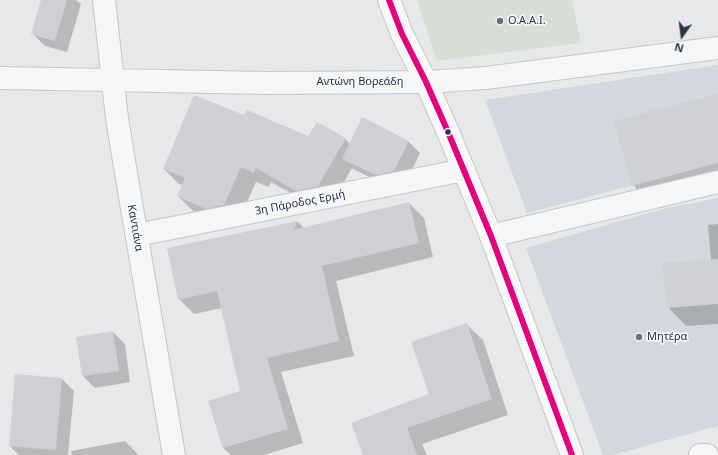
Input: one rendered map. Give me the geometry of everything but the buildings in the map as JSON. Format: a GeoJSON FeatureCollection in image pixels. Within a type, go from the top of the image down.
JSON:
{"type":"FeatureCollection","features":[{"type":"Feature","properties":{"kind":"street","name":"Καντιάνα"},"geometry":{"type":"LineString","coordinates":[[104,0],[122,146],[174,455]]}},
{"type":"Feature","properties":{"kind":"street"},"geometry":{"type":"LineString","coordinates":[[389,0],[402,34],[426,82],[491,236],[572,455]]}},
{"type":"Feature","properties":{"kind":"street","name":"Αντώνη Βορεάδη"},"geometry":{"type":"LineString","coordinates":[[0,78],[268,83],[426,82],[486,78],[718,48]]}},
{"type":"Feature","properties":{"kind":"street","name":"3η Πάροδος Ερμή"},"geometry":{"type":"LineString","coordinates":[[137,235],[464,170]]}},
{"type":"Feature","properties":{"kind":"street"},"geometry":{"type":"LineString","coordinates":[[491,236],[718,182]]}},
{"type":"Feature","properties":{"kind":"street"},"geometry":{"type":"LineString","coordinates":[[700,455],[707,455]]}},
{"type":"Feature","properties":{"kind":"shaded area","name":"Ο.Α.Α.Ι."},"geometry":{"type":"Polygon","coordinates":[[[417,0],[572,0],[581,43],[437,61],[417,0]]]}},
{"type":"Feature","properties":{"kind":"shaded area"},"geometry":{"type":"Polygon","coordinates":[[[718,65],[718,163],[527,213],[485,100],[718,65]]]}},
{"type":"Feature","properties":{"kind":"shaded area","name":"Μητέρα"},"geometry":{"type":"Polygon","coordinates":[[[718,198],[718,426],[613,455],[603,455],[526,248],[663,209],[718,198]]]}},
{"type":"Feature","properties":{"kind":"transit line"},"geometry":{"type":"LineString","coordinates":[[389,0],[402,34],[426,82],[448,132],[491,236],[572,455]]}},
{"type":"Feature","properties":{"kind":"place","name":"Ο.Α.Α.Ι."},"geometry":{"type":"Point","coordinates":[500,21]}},
{"type":"Feature","properties":{"kind":"place","name":"Μητέρα"},"geometry":{"type":"Point","coordinates":[639,337]}}]}
